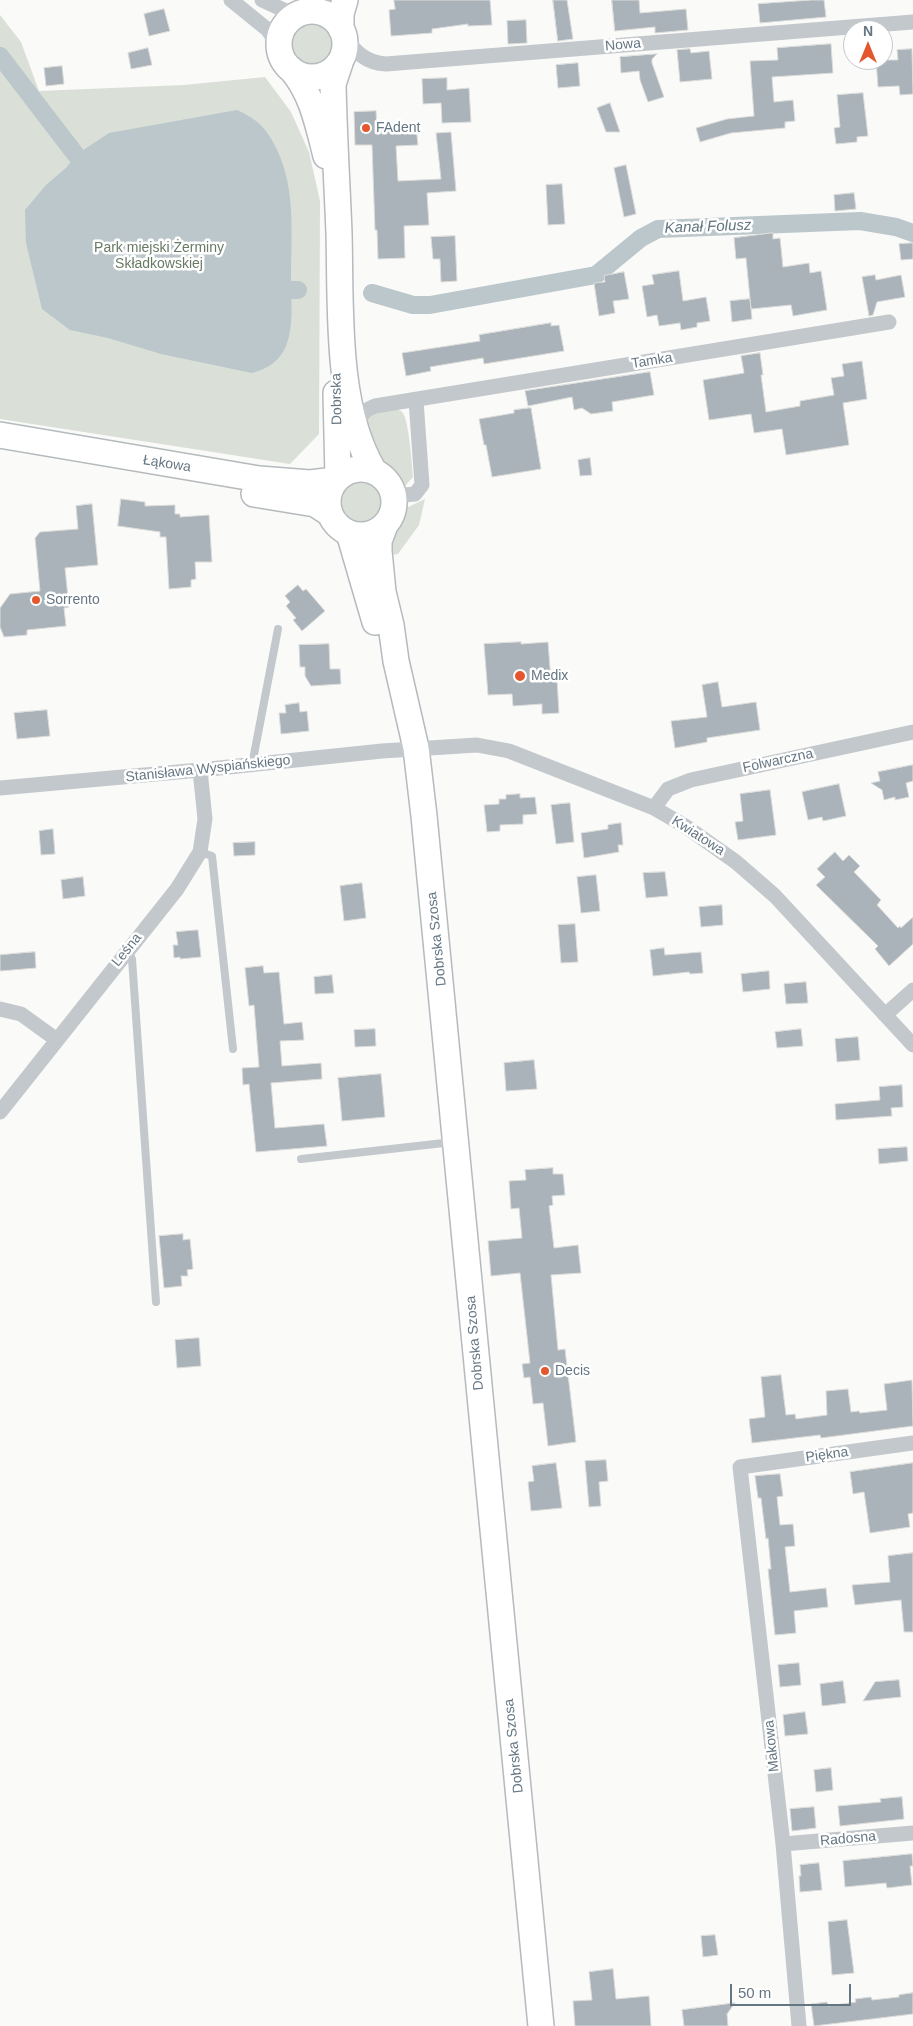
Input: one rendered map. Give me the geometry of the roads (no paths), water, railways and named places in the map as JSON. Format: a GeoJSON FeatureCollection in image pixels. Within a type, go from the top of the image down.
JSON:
{"type":"FeatureCollection","features":[{"type":"Feature","properties":{"kind":"main road"},"geometry":{"type":"LineString","coordinates":[[343,32],[328,15],[310,9],[290,20],[284,28],[280,38],[285,59],[301,75],[323,76],[333,70],[340,63],[344,54],[343,32],[341,14],[345,0]]}},
{"type":"Feature","properties":{"kind":"main road","name":"Dobrska"},"geometry":{"type":"LineString","coordinates":[[285,59],[300,80],[311,101],[337,194]]}},
{"type":"Feature","properties":{"kind":"main road","name":"Dobrska"},"geometry":{"type":"LineString","coordinates":[[340,63],[333,84],[340,320],[345,378],[355,426],[365,457],[374,471]]}},
{"type":"Feature","properties":{"kind":"main road","name":"Dobrska"},"geometry":{"type":"LineString","coordinates":[[337,479],[336,394],[340,320]]}},
{"type":"Feature","properties":{"kind":"main road","name":"Łąkowa"},"geometry":{"type":"LineString","coordinates":[[0,435],[259,479],[310,483],[337,479]]}},
{"type":"Feature","properties":{"kind":"main road","name":"Łąkowa"},"geometry":{"type":"LineString","coordinates":[[0,451],[315,504],[329,513]]}},
{"type":"Feature","properties":{"kind":"main road"},"geometry":{"type":"LineString","coordinates":[[355,469],[374,471],[386,482],[393,496],[394,506],[391,516],[385,525],[377,531],[368,534],[349,533],[340,528],[329,513],[328,496],[337,479],[355,469]]}},
{"type":"Feature","properties":{"kind":"main road","name":"Dobrska Szosa"},"geometry":{"type":"LineString","coordinates":[[385,525],[380,541],[380,568],[396,661],[416,748],[424,816],[541,2026]]}},
{"type":"Feature","properties":{"kind":"main road","name":"Dobrska Szosa"},"geometry":{"type":"LineString","coordinates":[[349,533],[377,629],[396,661]]}},
{"type":"Feature","properties":{"kind":"street","name":"Dobrska"},"geometry":{"type":"LineString","coordinates":[[231,0],[268,30],[285,59]]}},
{"type":"Feature","properties":{"kind":"street"},"geometry":{"type":"LineString","coordinates":[[262,0],[286,11],[310,9]]}},
{"type":"Feature","properties":{"kind":"street","name":"Nowa"},"geometry":{"type":"LineString","coordinates":[[343,32],[357,52],[368,61],[386,64],[913,22]]}},
{"type":"Feature","properties":{"kind":"street","name":"Tamka"},"geometry":{"type":"LineString","coordinates":[[355,426],[360,416],[367,409],[388,404],[889,322]]}},
{"type":"Feature","properties":{"kind":"street"},"geometry":{"type":"LineString","coordinates":[[393,496],[415,494],[422,485],[416,400]]}},
{"type":"Feature","properties":{"kind":"street","name":"Folwarczna"},"geometry":{"type":"LineString","coordinates":[[654,808],[668,789],[691,780],[913,732]]}},
{"type":"Feature","properties":{"kind":"street","name":"Kwiatowa"},"geometry":{"type":"LineString","coordinates":[[416,748],[487,746],[509,751],[654,808],[710,843],[736,862],[775,896],[913,1045]]}},
{"type":"Feature","properties":{"kind":"street","name":"Stanisława Wyspiańskiego"},"geometry":{"type":"LineString","coordinates":[[0,788],[416,748]]}},
{"type":"Feature","properties":{"kind":"street","name":"Leśna"},"geometry":{"type":"LineString","coordinates":[[0,1112],[177,889],[200,852],[205,819],[200,770]]}},
{"type":"Feature","properties":{"kind":"street"},"geometry":{"type":"LineString","coordinates":[[885,1015],[913,990]]}},
{"type":"Feature","properties":{"kind":"street"},"geometry":{"type":"LineString","coordinates":[[0,1009],[21,1014],[57,1040]]}},
{"type":"Feature","properties":{"kind":"street","name":"Piękna"},"geometry":{"type":"LineString","coordinates":[[740,1467],[913,1443]]}},
{"type":"Feature","properties":{"kind":"street","name":"Makowa"},"geometry":{"type":"LineString","coordinates":[[740,1467],[783,1844],[799,2026]]}},
{"type":"Feature","properties":{"kind":"street","name":"Radosna"},"geometry":{"type":"LineString","coordinates":[[783,1844],[913,1833]]}},
{"type":"Feature","properties":{"kind":"lane"},"geometry":{"type":"LineString","coordinates":[[252,765],[278,629]]}},
{"type":"Feature","properties":{"kind":"lane"},"geometry":{"type":"LineString","coordinates":[[200,852],[212,856],[233,1049]]}},
{"type":"Feature","properties":{"kind":"lane"},"geometry":{"type":"LineString","coordinates":[[127,950],[132,959],[156,1302]]}},
{"type":"Feature","properties":{"kind":"lane"},"geometry":{"type":"LineString","coordinates":[[301,1160],[456,1142]]}},
{"type":"Feature","properties":{"kind":"waterway","name":"Kanał Folusz"},"geometry":{"type":"LineString","coordinates":[[0,56],[76,155]]}},
{"type":"Feature","properties":{"kind":"waterway","name":"Kanał Folusz"},"geometry":{"type":"LineString","coordinates":[[372,293],[413,305],[430,305],[596,275],[641,238],[658,229],[860,221],[896,227],[913,233]]}},
{"type":"Feature","properties":{"kind":"waterway","name":"Kanał Folusz"},"geometry":{"type":"LineString","coordinates":[[291,290],[298,290]]}},
{"type":"Feature","properties":{"kind":"place","name":"FAdent"},"geometry":{"type":"Point","coordinates":[366,128]}},
{"type":"Feature","properties":{"kind":"place","name":"Sorrento"},"geometry":{"type":"Point","coordinates":[36,600]}},
{"type":"Feature","properties":{"kind":"place","name":"Medix"},"geometry":{"type":"Point","coordinates":[520,676]}},
{"type":"Feature","properties":{"kind":"place","name":"Decis"},"geometry":{"type":"Point","coordinates":[545,1371]}},
{"type":"Feature","properties":{"kind":"park label","name":"Park miejski Żerminy Składkowskiej"},"geometry":{"type":"Point","coordinates":[159,256]}}]}
